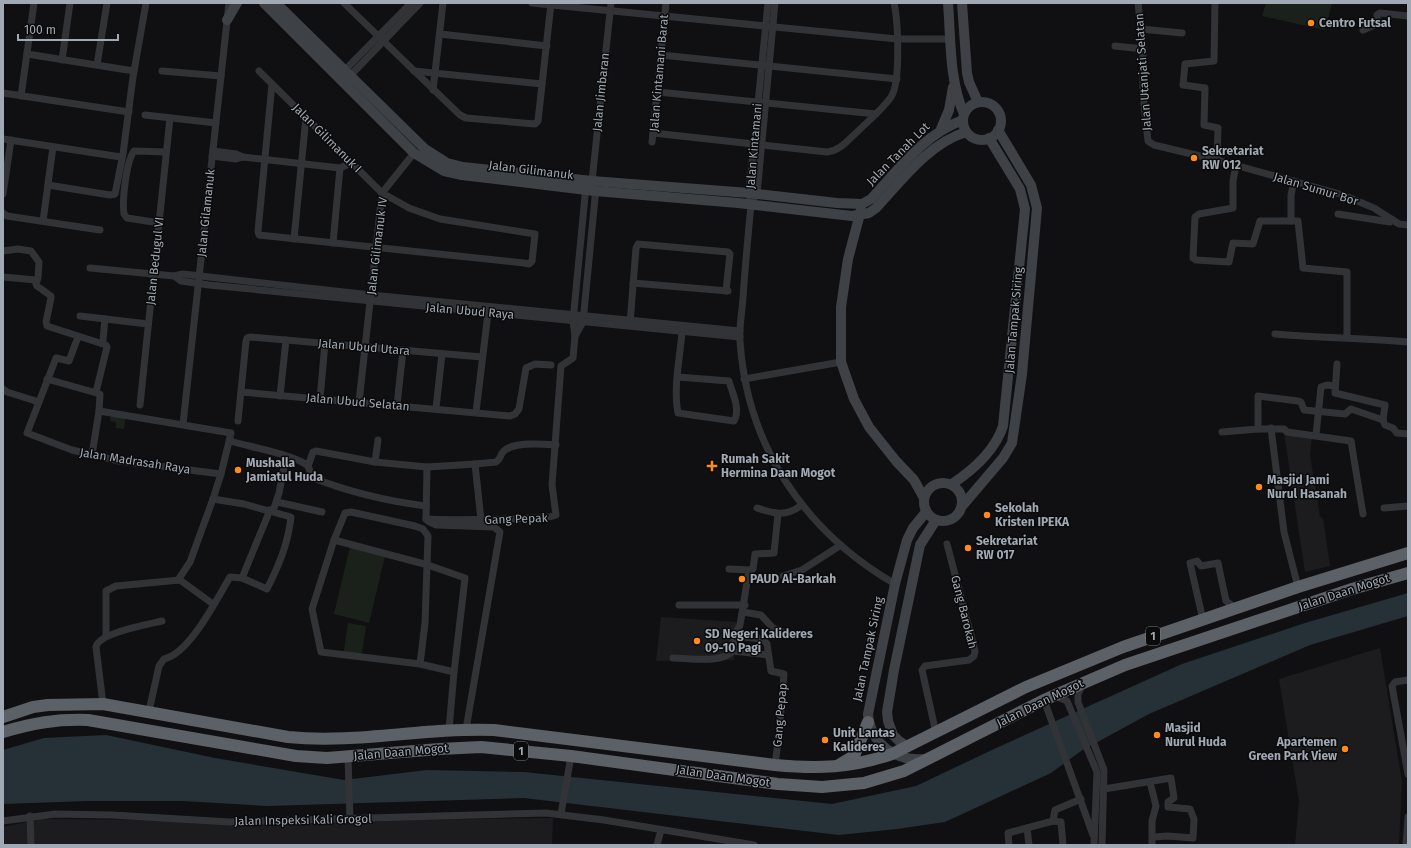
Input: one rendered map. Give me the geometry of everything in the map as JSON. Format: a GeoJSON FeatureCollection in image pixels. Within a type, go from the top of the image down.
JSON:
{"type":"FeatureCollection","features":[{"type":"Feature","properties":{"kind":"highway","name":"Jalan Daan Mogot"},"geometry":{"type":"LineString","coordinates":[[3,717],[44,707],[103,704],[281,735],[314,739],[363,737],[466,729],[510,731],[775,765],[835,767],[860,764],[892,754],[1026,688],[1123,647],[1298,587],[1408,553]]}},
{"type":"Feature","properties":{"kind":"highway","name":"Jalan Daan Mogot"},"geometry":{"type":"LineString","coordinates":[[3,732],[32,723],[65,719],[111,723],[289,755],[310,757],[348,758],[446,748],[481,747],[570,761],[662,768],[778,784],[838,786],[878,780],[904,771],[1044,700],[1149,656],[1352,589],[1408,573]]}},
{"type":"Feature","properties":{"kind":"highway"},"geometry":{"type":"LineString","coordinates":[[1208,618],[1210,626],[1215,632],[1219,633]]}},
{"type":"Feature","properties":{"kind":"highway"},"geometry":{"type":"LineString","coordinates":[[1191,624],[1198,630],[1198,637],[1195,641]]}},
{"type":"Feature","properties":{"kind":"highway"},"geometry":{"type":"LineString","coordinates":[[32,723],[44,707],[65,719]]}},
{"type":"Feature","properties":{"kind":"highway"},"geometry":{"type":"LineString","coordinates":[[835,767],[854,756],[868,722]]}},
{"type":"Feature","properties":{"kind":"highway"},"geometry":{"type":"LineString","coordinates":[[662,768],[665,750]]}},
{"type":"Feature","properties":{"kind":"highway"},"geometry":{"type":"LineString","coordinates":[[676,770],[678,752]]}},
{"type":"Feature","properties":{"kind":"main road"},"geometry":{"type":"LineString","coordinates":[[226,20],[237,3]]}},
{"type":"Feature","properties":{"kind":"main road","name":"Jalan Gilimanuk"},"geometry":{"type":"LineString","coordinates":[[264,3],[425,149],[447,163],[463,167],[592,181],[753,193],[837,203],[862,204]]}},
{"type":"Feature","properties":{"kind":"main road","name":"Jalan Gilimanuk"},"geometry":{"type":"LineString","coordinates":[[276,3],[414,153],[444,171],[590,195],[751,205],[831,214],[861,215]]}},
{"type":"Feature","properties":{"kind":"main road"},"geometry":{"type":"LineString","coordinates":[[942,129],[952,97],[953,70],[948,3]]}},
{"type":"Feature","properties":{"kind":"main road"},"geometry":{"type":"LineString","coordinates":[[962,3],[967,74],[978,102]]}},
{"type":"Feature","properties":{"kind":"main road"},"geometry":{"type":"LineString","coordinates":[[953,70],[966,132],[978,140],[989,138],[998,130],[1001,120],[997,110],[989,104],[978,102],[967,108],[963,117]]}},
{"type":"Feature","properties":{"kind":"main road","name":"Jalan Tanah Lot"},"geometry":{"type":"LineString","coordinates":[[862,204],[871,199],[928,138],[963,117]]}},
{"type":"Feature","properties":{"kind":"main road","name":"Jalan Tampak Siring"},"geometry":{"type":"LineString","coordinates":[[963,505],[1003,458],[1012,443],[1022,374],[1037,208],[1031,185],[998,130]]}},
{"type":"Feature","properties":{"kind":"main road","name":"Jalan Tanah Lot"},"geometry":{"type":"LineString","coordinates":[[861,215],[869,213],[876,208],[936,146],[952,137],[966,132]]}},
{"type":"Feature","properties":{"kind":"main road","name":"Jalan Tampak Siring"},"geometry":{"type":"LineString","coordinates":[[952,484],[970,472],[1000,437],[1003,426],[1016,310],[1025,203],[1018,184],[989,138]]}},
{"type":"Feature","properties":{"kind":"main road"},"geometry":{"type":"LineString","coordinates":[[862,204],[861,215],[848,259],[841,307],[841,362],[854,399],[869,427],[891,455],[914,480],[924,498],[926,512],[936,520],[943,522],[956,517],[963,505],[961,493],[952,484],[941,482],[931,486],[924,498]]}},
{"type":"Feature","properties":{"kind":"main road"},"geometry":{"type":"LineString","coordinates":[[914,480],[931,486]]}},
{"type":"Feature","properties":{"kind":"main road","name":"Jalan Tampak Siring"},"geometry":{"type":"LineString","coordinates":[[868,722],[868,709],[876,667],[895,584],[907,540],[913,528],[926,512]]}},
{"type":"Feature","properties":{"kind":"main road"},"geometry":{"type":"LineString","coordinates":[[908,746],[899,741],[893,735],[888,721],[888,712],[894,670],[920,545],[936,520]]}},
{"type":"Feature","properties":{"kind":"main road"},"geometry":{"type":"LineString","coordinates":[[876,667],[884,674],[894,670]]}},
{"type":"Feature","properties":{"kind":"main road"},"geometry":{"type":"LineString","coordinates":[[868,722],[880,745],[892,754],[909,759],[928,759]]}},
{"type":"Feature","properties":{"kind":"street"},"geometry":{"type":"LineString","coordinates":[[21,96],[34,3]]}},
{"type":"Feature","properties":{"kind":"street"},"geometry":{"type":"LineString","coordinates":[[62,60],[70,3]]}},
{"type":"Feature","properties":{"kind":"street"},"geometry":{"type":"LineString","coordinates":[[97,65],[106,3]]}},
{"type":"Feature","properties":{"kind":"street"},"geometry":{"type":"LineString","coordinates":[[48,185],[110,195],[115,194],[146,3]]}},
{"type":"Feature","properties":{"kind":"street","name":"Jalan Gilamanuk"},"geometry":{"type":"LineString","coordinates":[[183,424],[229,3]]}},
{"type":"Feature","properties":{"kind":"street"},"geometry":{"type":"LineString","coordinates":[[344,3],[380,40],[460,116],[466,118],[535,124],[538,121],[551,4]]}},
{"type":"Feature","properties":{"kind":"street"},"geometry":{"type":"LineString","coordinates":[[344,76],[380,40],[407,7],[420,3]]}},
{"type":"Feature","properties":{"kind":"street"},"geometry":{"type":"LineString","coordinates":[[433,90],[443,3]]}},
{"type":"Feature","properties":{"kind":"street"},"geometry":{"type":"LineString","coordinates":[[532,3],[897,39],[951,39]]}},
{"type":"Feature","properties":{"kind":"street","name":"Jalan Jimbaran"},"geometry":{"type":"LineString","coordinates":[[558,395],[561,366],[573,358],[575,336],[573,318],[592,181],[611,3]]}},
{"type":"Feature","properties":{"kind":"street","name":"Jalan Kintamani Barat"},"geometry":{"type":"LineString","coordinates":[[652,142],[666,3]]}},
{"type":"Feature","properties":{"kind":"street","name":"Jalan Kintamani"},"geometry":{"type":"LineString","coordinates":[[753,193],[754,144],[762,103],[769,27],[768,3]]}},
{"type":"Feature","properties":{"kind":"street","name":"Jalan Kintamani"},"geometry":{"type":"LineString","coordinates":[[769,27],[775,3]]}},
{"type":"Feature","properties":{"kind":"street"},"geometry":{"type":"LineString","coordinates":[[653,133],[832,152],[837,150],[876,114],[892,96],[897,79],[897,39],[894,3]]}},
{"type":"Feature","properties":{"kind":"street","name":"Jalan Utanjati Selatan"},"geometry":{"type":"LineString","coordinates":[[1138,3],[1143,49],[1143,94],[1148,141]]}},
{"type":"Feature","properties":{"kind":"street"},"geometry":{"type":"LineString","coordinates":[[1215,3],[1214,61],[1185,64],[1184,85],[1205,88],[1204,125],[1218,128],[1217,160]]}},
{"type":"Feature","properties":{"kind":"street"},"geometry":{"type":"LineString","coordinates":[[1363,30],[1377,24],[1377,15],[1380,13],[1406,16]]}},
{"type":"Feature","properties":{"kind":"street"},"geometry":{"type":"LineString","coordinates":[[1141,29],[1182,33]]}},
{"type":"Feature","properties":{"kind":"street"},"geometry":{"type":"LineString","coordinates":[[440,34],[547,46]]}},
{"type":"Feature","properties":{"kind":"street"},"geometry":{"type":"LineString","coordinates":[[1115,46],[1143,49]]}},
{"type":"Feature","properties":{"kind":"street"},"geometry":{"type":"LineString","coordinates":[[26,54],[134,71]]}},
{"type":"Feature","properties":{"kind":"street"},"geometry":{"type":"LineString","coordinates":[[661,55],[897,79]]}},
{"type":"Feature","properties":{"kind":"street"},"geometry":{"type":"LineString","coordinates":[[162,71],[221,76]]}},
{"type":"Feature","properties":{"kind":"street","name":"Jalan Gilimanuk I"},"geometry":{"type":"LineString","coordinates":[[259,71],[382,193],[409,208],[440,219],[535,234],[532,261],[529,264],[376,248]]}},
{"type":"Feature","properties":{"kind":"street"},"geometry":{"type":"LineString","coordinates":[[414,71],[542,84]]}},
{"type":"Feature","properties":{"kind":"street"},"geometry":{"type":"LineString","coordinates":[[272,84],[258,234],[260,236],[376,248]]}},
{"type":"Feature","properties":{"kind":"street"},"geometry":{"type":"LineString","coordinates":[[658,92],[876,114]]}},
{"type":"Feature","properties":{"kind":"street"},"geometry":{"type":"LineString","coordinates":[[3,93],[129,112]]}},
{"type":"Feature","properties":{"kind":"street","name":"Jalan Kintamani"},"geometry":{"type":"LineString","coordinates":[[762,103],[762,145],[751,205],[740,334],[744,379],[759,433],[769,455],[802,505],[841,545],[871,570],[895,584]]}},
{"type":"Feature","properties":{"kind":"street"},"geometry":{"type":"LineString","coordinates":[[145,115],[216,123]]}},
{"type":"Feature","properties":{"kind":"street"},"geometry":{"type":"LineString","coordinates":[[294,239],[306,117]]}},
{"type":"Feature","properties":{"kind":"street","name":"Jalan Bedugul VI"},"geometry":{"type":"LineString","coordinates":[[140,405],[170,118]]}},
{"type":"Feature","properties":{"kind":"street"},"geometry":{"type":"LineString","coordinates":[[3,194],[7,140],[121,157]]}},
{"type":"Feature","properties":{"kind":"street","name":"Jalan Sumur Bor"},"geometry":{"type":"LineString","coordinates":[[1148,141],[1154,145],[1236,165],[1343,195],[1374,208],[1404,225]]}},
{"type":"Feature","properties":{"kind":"street"},"geometry":{"type":"LineString","coordinates":[[43,220],[53,147]]}},
{"type":"Feature","properties":{"kind":"street"},"geometry":{"type":"LineString","coordinates":[[160,223],[127,218],[124,214],[124,198],[129,166],[134,151],[166,152]]}},
{"type":"Feature","properties":{"kind":"street","name":"Jalan Gilimanuk IV"},"geometry":{"type":"LineString","coordinates":[[359,402],[382,193],[414,153]]}},
{"type":"Feature","properties":{"kind":"street"},"geometry":{"type":"LineString","coordinates":[[213,154],[236,154],[243,157],[264,160],[340,168],[351,163]]}},
{"type":"Feature","properties":{"kind":"street"},"geometry":{"type":"LineString","coordinates":[[1236,165],[1233,181],[1233,208],[1199,214],[1195,217],[1193,258],[1196,260],[1229,262],[1233,243],[1253,244],[1260,221],[1298,221],[1303,268],[1347,272],[1347,337]]}},
{"type":"Feature","properties":{"kind":"street"},"geometry":{"type":"LineString","coordinates":[[333,243],[340,168]]}},
{"type":"Feature","properties":{"kind":"street"},"geometry":{"type":"LineString","coordinates":[[1291,221],[1291,195],[1294,181]]}},
{"type":"Feature","properties":{"kind":"street","name":"Jalan Jimbaran"},"geometry":{"type":"LineString","coordinates":[[575,336],[583,319],[590,195]]}},
{"type":"Feature","properties":{"kind":"street"},"geometry":{"type":"LineString","coordinates":[[3,213],[7,216],[43,220],[100,230]]}},
{"type":"Feature","properties":{"kind":"street","name":"Jalan Sumur Bor"},"geometry":{"type":"LineString","coordinates":[[1338,214],[1390,222],[1393,220]]}},
{"type":"Feature","properties":{"kind":"street"},"geometry":{"type":"LineString","coordinates":[[630,323],[633,284],[636,248],[638,244],[728,252],[730,254],[727,291],[633,284]]}},
{"type":"Feature","properties":{"kind":"street"},"geometry":{"type":"LineString","coordinates":[[3,251],[18,249],[31,251],[38,262],[38,278],[36,280],[37,286],[51,296],[46,322],[47,326],[104,344],[107,347],[96,392]]}},
{"type":"Feature","properties":{"kind":"street","name":"Jalan Ubud Raya"},"geometry":{"type":"LineString","coordinates":[[90,268],[174,276],[183,274],[199,280],[488,313],[563,317]]}},
{"type":"Feature","properties":{"kind":"street"},"geometry":{"type":"LineString","coordinates":[[3,277],[36,280]]}},
{"type":"Feature","properties":{"kind":"street","name":"Jalan Ubud Raya"},"geometry":{"type":"LineString","coordinates":[[370,299],[740,334]]}},
{"type":"Feature","properties":{"kind":"street"},"geometry":{"type":"LineString","coordinates":[[476,412],[488,313]]}},
{"type":"Feature","properties":{"kind":"street"},"geometry":{"type":"LineString","coordinates":[[80,316],[148,324]]}},
{"type":"Feature","properties":{"kind":"street"},"geometry":{"type":"LineString","coordinates":[[103,340],[105,319]]}},
{"type":"Feature","properties":{"kind":"street","name":"Jalan Ubud Raya"},"geometry":{"type":"LineString","coordinates":[[630,323],[682,332],[740,334]]}},
{"type":"Feature","properties":{"kind":"street"},"geometry":{"type":"LineString","coordinates":[[678,376],[728,381],[737,409],[737,416],[734,421],[678,414],[676,404],[678,376],[682,332]]}},
{"type":"Feature","properties":{"kind":"street"},"geometry":{"type":"LineString","coordinates":[[1275,334],[1347,337],[1408,342]]}},
{"type":"Feature","properties":{"kind":"street"},"geometry":{"type":"LineString","coordinates":[[3,389],[7,392],[38,402],[56,358],[67,361],[70,360],[78,337]]}},
{"type":"Feature","properties":{"kind":"street","name":"Jalan Ubud Utara"},"geometry":{"type":"LineString","coordinates":[[240,392],[247,338],[325,343],[482,357]]}},
{"type":"Feature","properties":{"kind":"street"},"geometry":{"type":"LineString","coordinates":[[280,396],[286,340]]}},
{"type":"Feature","properties":{"kind":"street"},"geometry":{"type":"LineString","coordinates":[[320,399],[325,343]]}},
{"type":"Feature","properties":{"kind":"street"},"geometry":{"type":"LineString","coordinates":[[397,405],[404,350]]}},
{"type":"Feature","properties":{"kind":"street"},"geometry":{"type":"LineString","coordinates":[[436,408],[442,354]]}},
{"type":"Feature","properties":{"kind":"street"},"geometry":{"type":"LineString","coordinates":[[744,379],[841,362]]}},
{"type":"Feature","properties":{"kind":"street","name":"Jalan Ubud Selatan"},"geometry":{"type":"LineString","coordinates":[[240,392],[436,408],[510,416],[515,414],[519,409],[526,368],[535,364],[551,365]]}},
{"type":"Feature","properties":{"kind":"street"},"geometry":{"type":"LineString","coordinates":[[1337,364],[1335,393],[1385,405],[1383,420]]}},
{"type":"Feature","properties":{"kind":"street"},"geometry":{"type":"LineString","coordinates":[[48,379],[96,392],[101,396],[92,455]]}},
{"type":"Feature","properties":{"kind":"street"},"geometry":{"type":"LineString","coordinates":[[1316,435],[1321,387],[1326,385],[1335,386]]}},
{"type":"Feature","properties":{"kind":"street"},"geometry":{"type":"LineString","coordinates":[[238,421],[240,392]]}},
{"type":"Feature","properties":{"kind":"street","name":"Gang Pepak"},"geometry":{"type":"LineString","coordinates":[[426,519],[481,520],[505,518],[550,518],[556,515],[552,485],[556,445],[558,395]]}},
{"type":"Feature","properties":{"kind":"street"},"geometry":{"type":"LineString","coordinates":[[1258,429],[1258,396],[1298,401],[1301,402],[1304,410],[1345,414],[1351,409],[1383,420],[1386,425],[1393,428],[1397,433],[1408,434]]}},
{"type":"Feature","properties":{"kind":"street","name":"Jalan Madrasah Raya"},"geometry":{"type":"LineString","coordinates":[[38,402],[27,433],[72,450],[92,455],[221,474]]}},
{"type":"Feature","properties":{"kind":"street"},"geometry":{"type":"LineString","coordinates":[[99,411],[231,433],[213,499],[190,562],[178,580]]}},
{"type":"Feature","properties":{"kind":"street"},"geometry":{"type":"LineString","coordinates":[[1271,428],[1284,532],[1298,587]]}},
{"type":"Feature","properties":{"kind":"street"},"geometry":{"type":"LineString","coordinates":[[1222,432],[1271,428],[1284,429],[1287,432],[1351,441],[1363,514]]}},
{"type":"Feature","properties":{"kind":"street"},"geometry":{"type":"LineString","coordinates":[[375,462],[378,440]]}},
{"type":"Feature","properties":{"kind":"street"},"geometry":{"type":"LineString","coordinates":[[230,441],[286,457],[308,466]]}},
{"type":"Feature","properties":{"kind":"street"},"geometry":{"type":"LineString","coordinates":[[426,506],[371,496],[343,489],[311,477],[308,466],[313,452],[316,451],[375,462],[427,468],[496,462],[503,451],[522,445],[532,443],[556,445]]}},
{"type":"Feature","properties":{"kind":"street"},"geometry":{"type":"LineString","coordinates":[[242,578],[271,510],[277,502],[286,457]]}},
{"type":"Feature","properties":{"kind":"street"},"geometry":{"type":"LineString","coordinates":[[475,464],[481,520]]}},
{"type":"Feature","properties":{"kind":"street"},"geometry":{"type":"LineString","coordinates":[[427,468],[426,519],[428,522],[436,525],[494,527],[500,532],[466,729]]}},
{"type":"Feature","properties":{"kind":"street"},"geometry":{"type":"LineString","coordinates":[[149,711],[159,666],[164,659],[170,658],[193,637],[230,578],[242,578],[267,589],[283,556],[290,532],[291,517],[271,510],[213,499]]}},
{"type":"Feature","properties":{"kind":"street"},"geometry":{"type":"LineString","coordinates":[[277,502],[322,512]]}},
{"type":"Feature","properties":{"kind":"street"},"geometry":{"type":"LineString","coordinates":[[757,508],[778,514],[792,512],[802,505]]}},
{"type":"Feature","properties":{"kind":"street"},"geometry":{"type":"LineString","coordinates":[[1384,508],[1408,506]]}},
{"type":"Feature","properties":{"kind":"street"},"geometry":{"type":"LineString","coordinates":[[420,664],[428,565],[428,536],[423,529],[415,526],[348,512],[345,513],[334,540],[312,609],[321,652],[420,664],[454,672]]}},
{"type":"Feature","properties":{"kind":"street"},"geometry":{"type":"LineString","coordinates":[[729,569],[754,569],[755,554],[774,553],[778,514]]}},
{"type":"Feature","properties":{"kind":"street"},"geometry":{"type":"LineString","coordinates":[[334,540],[428,565],[464,577],[466,580],[454,672],[449,730]]}},
{"type":"Feature","properties":{"kind":"street","name":"Gang Barokah"},"geometry":{"type":"LineString","coordinates":[[936,733],[922,670],[925,666],[969,660],[974,656],[975,651],[947,544]]}},
{"type":"Feature","properties":{"kind":"street"},"geometry":{"type":"LineString","coordinates":[[783,576],[802,570],[841,545]]}},
{"type":"Feature","properties":{"kind":"street"},"geometry":{"type":"LineString","coordinates":[[1208,618],[1190,563],[1197,561],[1201,566],[1218,564],[1226,601],[1236,608]]}},
{"type":"Feature","properties":{"kind":"street"},"geometry":{"type":"LineString","coordinates":[[673,658],[719,658],[729,655],[733,651],[734,636],[740,625],[745,604],[749,570]]}},
{"type":"Feature","properties":{"kind":"street"},"geometry":{"type":"LineString","coordinates":[[106,635],[106,591],[116,586],[178,580],[213,604]]}},
{"type":"Feature","properties":{"kind":"street"},"geometry":{"type":"LineString","coordinates":[[679,605],[745,604]]}},
{"type":"Feature","properties":{"kind":"street"},"geometry":{"type":"LineString","coordinates":[[743,612],[761,616],[773,628],[782,632]]}},
{"type":"Feature","properties":{"kind":"street"},"geometry":{"type":"LineString","coordinates":[[103,704],[96,646],[97,642],[106,635],[162,621]]}},
{"type":"Feature","properties":{"kind":"street"},"geometry":{"type":"LineString","coordinates":[[733,651],[768,655],[767,644],[763,639],[734,636]]}},
{"type":"Feature","properties":{"kind":"street","name":"Gang Pepap"},"geometry":{"type":"LineString","coordinates":[[768,655],[771,672],[784,674],[775,765]]}},
{"type":"Feature","properties":{"kind":"street"},"geometry":{"type":"LineString","coordinates":[[1408,680],[1395,682],[1392,686],[1408,774]]}},
{"type":"Feature","properties":{"kind":"street"},"geometry":{"type":"LineString","coordinates":[[1085,682],[1080,688],[1078,702],[1096,759],[1097,777],[1094,842]]}},
{"type":"Feature","properties":{"kind":"street"},"geometry":{"type":"LineString","coordinates":[[1055,696],[1067,701],[1096,759],[1104,770],[1102,845]]}},
{"type":"Feature","properties":{"kind":"street"},"geometry":{"type":"LineString","coordinates":[[1044,700],[1081,799],[1094,842]]}},
{"type":"Feature","properties":{"kind":"street"},"geometry":{"type":"LineString","coordinates":[[348,758],[350,818]]}},
{"type":"Feature","properties":{"kind":"street"},"geometry":{"type":"LineString","coordinates":[[561,812],[570,761]]}},
{"type":"Feature","properties":{"kind":"street"},"geometry":{"type":"LineString","coordinates":[[1104,789],[1171,778],[1174,798],[1168,802],[1168,807],[1190,809],[1194,819],[1193,838],[1168,836],[1153,837]]}},
{"type":"Feature","properties":{"kind":"street"},"geometry":{"type":"LineString","coordinates":[[1150,782],[1156,806],[1152,821],[1152,845]]}},
{"type":"Feature","properties":{"kind":"street"},"geometry":{"type":"LineString","coordinates":[[1053,821],[1054,810],[1081,799]]}},
{"type":"Feature","properties":{"kind":"street","name":"Jalan Inspeksi Kali Grogol"},"geometry":{"type":"LineString","coordinates":[[3,821],[30,816],[55,814],[112,815],[230,822],[561,812],[750,845]]}},
{"type":"Feature","properties":{"kind":"street"},"geometry":{"type":"LineString","coordinates":[[30,816],[31,845]]}},
{"type":"Feature","properties":{"kind":"street"},"geometry":{"type":"LineString","coordinates":[[1406,845],[1408,817]]}},
{"type":"Feature","properties":{"kind":"street"},"geometry":{"type":"LineString","coordinates":[[1009,845],[1008,833],[1053,821],[1061,822],[1063,845]]}},
{"type":"Feature","properties":{"kind":"street"},"geometry":{"type":"LineString","coordinates":[[1027,828],[1029,845]]}},
{"type":"Feature","properties":{"kind":"street"},"geometry":{"type":"LineString","coordinates":[[657,845],[661,830]]}},
{"type":"Feature","properties":{"kind":"shaded area","name":"Centro Futsal"},"geometry":{"type":"Polygon","coordinates":[[[1266,3],[1332,3],[1325,30],[1262,16],[1266,3]]]}},
{"type":"Feature","properties":{"kind":"shaded area"},"geometry":{"type":"Polygon","coordinates":[[[111,412],[126,414],[124,429],[116,428],[116,422],[110,421],[111,412]]]}},
{"type":"Feature","properties":{"kind":"shaded area"},"geometry":{"type":"Polygon","coordinates":[[[1284,433],[1312,436],[1310,455],[1320,517],[1323,518],[1330,566],[1305,572],[1284,433]]]}},
{"type":"Feature","properties":{"kind":"shaded area"},"geometry":{"type":"Polygon","coordinates":[[[350,547],[385,556],[369,623],[334,614],[350,547]]]}},
{"type":"Feature","properties":{"kind":"shaded area"},"geometry":{"type":"Polygon","coordinates":[[[1408,593],[1408,616],[1310,645],[1149,714],[1081,751],[1051,773],[945,822],[839,835],[524,798],[267,806],[182,801],[88,801],[3,804],[3,750],[44,738],[106,735],[215,758],[344,780],[427,770],[524,772],[832,804],[916,786],[1182,664],[1305,623],[1408,593]]]}},
{"type":"Feature","properties":{"kind":"shaded area","name":"SD Negeri Kalideres 09-10 Pagi"},"geometry":{"type":"Polygon","coordinates":[[[661,617],[737,622],[734,660],[656,661],[661,617]]]}},
{"type":"Feature","properties":{"kind":"shaded area"},"geometry":{"type":"Polygon","coordinates":[[[348,623],[366,626],[361,660],[343,657],[348,623]]]}},
{"type":"Feature","properties":{"kind":"shaded area","name":"Apartemen Green Park View"},"geometry":{"type":"Polygon","coordinates":[[[1380,648],[1402,782],[1399,845],[1295,845],[1299,801],[1279,679],[1380,648]]]}},
{"type":"Feature","properties":{"kind":"shaded area"},"geometry":{"type":"Polygon","coordinates":[[[553,818],[552,845],[3,845],[3,827],[42,819],[319,821],[553,818]]]}},
{"type":"Feature","properties":{"kind":"place","name":"Centro Futsal"},"geometry":{"type":"Point","coordinates":[1311,23]}},
{"type":"Feature","properties":{"kind":"place","name":"Sekretariat RW 012"},"geometry":{"type":"Point","coordinates":[1194,158]}},
{"type":"Feature","properties":{"kind":"place","name":"Rumah Sakit Hermina Daan Mogot"},"geometry":{"type":"Point","coordinates":[712,466]}},
{"type":"Feature","properties":{"kind":"place","name":"Mushalla Jamiatul Huda"},"geometry":{"type":"Point","coordinates":[238,470]}},
{"type":"Feature","properties":{"kind":"place","name":"Masjid Jami Nurul Hasanah"},"geometry":{"type":"Point","coordinates":[1259,487]}},
{"type":"Feature","properties":{"kind":"place","name":"Sekolah Kristen IPEKA"},"geometry":{"type":"Point","coordinates":[987,515]}},
{"type":"Feature","properties":{"kind":"place","name":"Sekretariat RW 017"},"geometry":{"type":"Point","coordinates":[968,548]}},
{"type":"Feature","properties":{"kind":"place","name":"PAUD Al-Barkah"},"geometry":{"type":"Point","coordinates":[742,579]}},
{"type":"Feature","properties":{"kind":"place","name":"SD Negeri Kalideres 09-10 Pagi"},"geometry":{"type":"Point","coordinates":[697,641]}},
{"type":"Feature","properties":{"kind":"place","name":"Masjid Nurul Huda"},"geometry":{"type":"Point","coordinates":[1157,735]}},
{"type":"Feature","properties":{"kind":"place","name":"Unit Lantas Kalideres"},"geometry":{"type":"Point","coordinates":[825,740]}},
{"type":"Feature","properties":{"kind":"place","name":"Apartemen Green Park View"},"geometry":{"type":"Point","coordinates":[1345,749]}}]}
